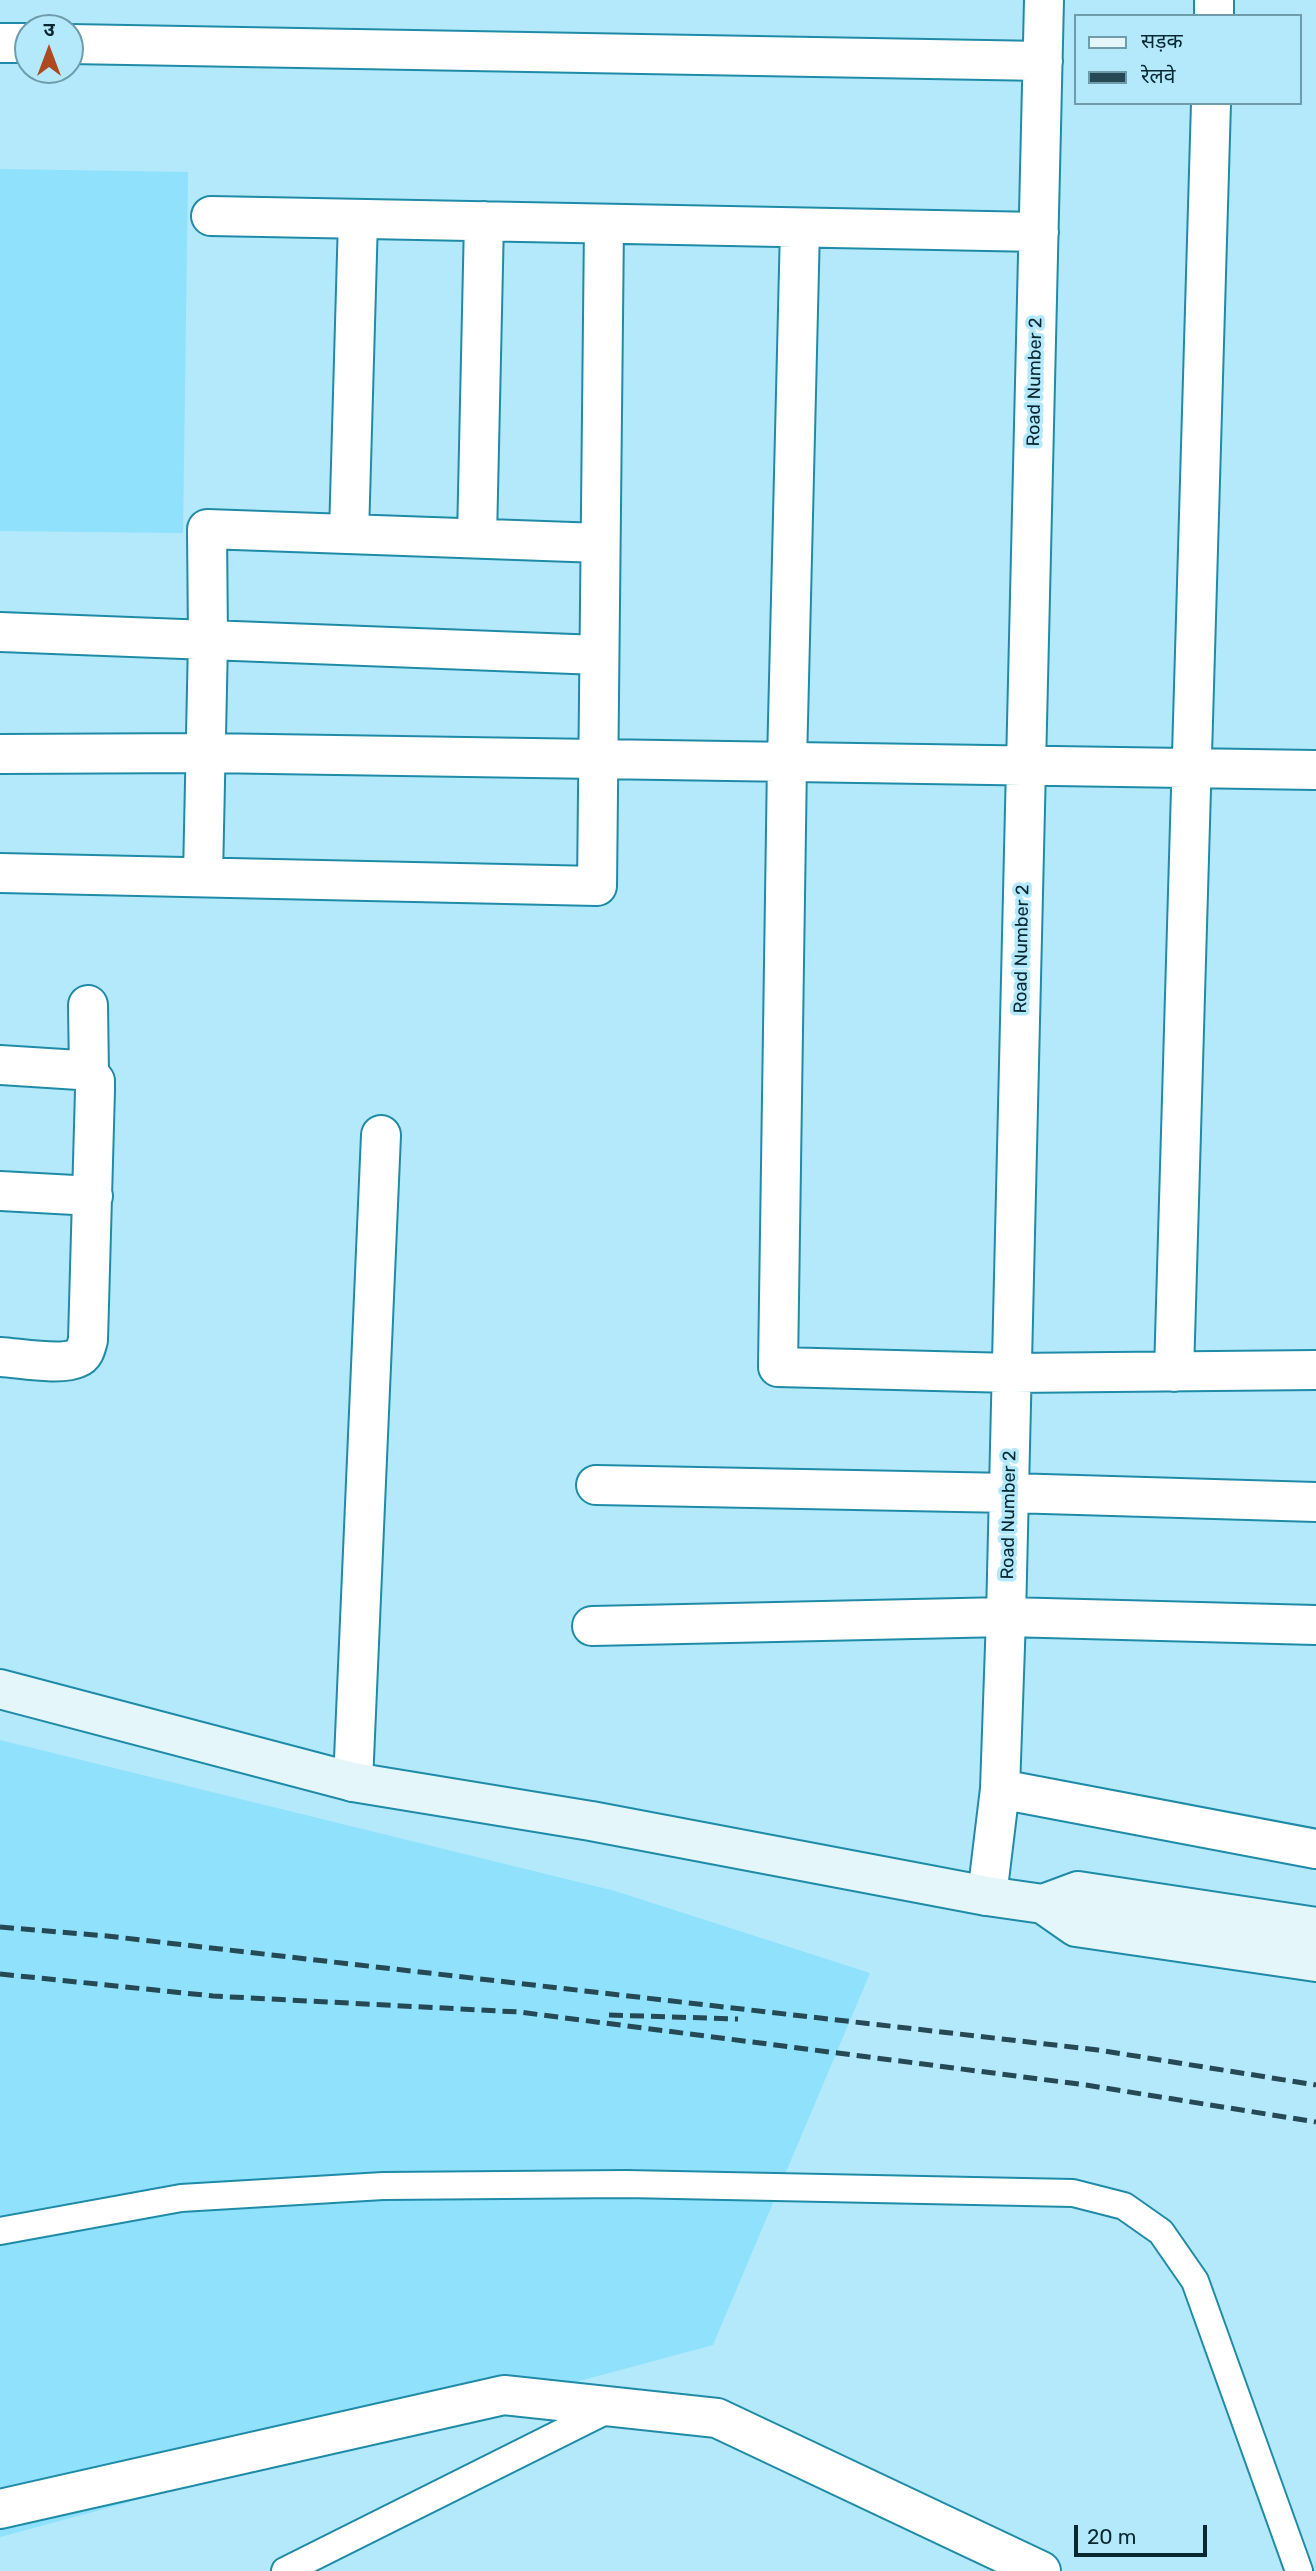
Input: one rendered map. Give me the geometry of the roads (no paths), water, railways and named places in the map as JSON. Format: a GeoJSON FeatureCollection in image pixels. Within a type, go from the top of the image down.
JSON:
{"type":"FeatureCollection","features":[{"type":"Feature","properties":{"kind":"street","name":"Road Number 2"},"geometry":{"type":"LineString","coordinates":[[988,1896],[1000,1789],[1010,1493],[1044,0]]}},
{"type":"Feature","properties":{"kind":"street"},"geometry":{"type":"LineString","coordinates":[[84,44],[1043,61]]}},
{"type":"Feature","properties":{"kind":"street"},"geometry":{"type":"LineString","coordinates":[[1174,1371],[1211,105]]}},
{"type":"Feature","properties":{"kind":"street"},"geometry":{"type":"LineString","coordinates":[[211,216],[1039,232]]}},
{"type":"Feature","properties":{"kind":"street"},"geometry":{"type":"LineString","coordinates":[[349,534],[358,219]]}},
{"type":"Feature","properties":{"kind":"street"},"geometry":{"type":"LineString","coordinates":[[477,538],[484,221]]}},
{"type":"Feature","properties":{"kind":"street"},"geometry":{"type":"LineString","coordinates":[[0,873],[597,886],[604,224]]}},
{"type":"Feature","properties":{"kind":"street"},"geometry":{"type":"LineString","coordinates":[[800,228],[787,762],[778,1367],[1012,1373],[1316,1370]]}},
{"type":"Feature","properties":{"kind":"street"},"geometry":{"type":"LineString","coordinates":[[203,876],[208,641],[207,529],[600,543]]}},
{"type":"Feature","properties":{"kind":"street"},"geometry":{"type":"LineString","coordinates":[[0,632],[598,654]]}},
{"type":"Feature","properties":{"kind":"street"},"geometry":{"type":"LineString","coordinates":[[0,754],[205,753],[1316,770]]}},
{"type":"Feature","properties":{"kind":"street"},"geometry":{"type":"LineString","coordinates":[[0,1357],[64,1361],[78,1358],[85,1352],[88,1340],[96,1090],[95,1081],[89,1073],[88,1005]]}},
{"type":"Feature","properties":{"kind":"street"},"geometry":{"type":"LineString","coordinates":[[0,1065],[89,1073]]}},
{"type":"Feature","properties":{"kind":"street"},"geometry":{"type":"LineString","coordinates":[[353,1782],[381,1135]]}},
{"type":"Feature","properties":{"kind":"street"},"geometry":{"type":"LineString","coordinates":[[0,1191],[93,1196]]}},
{"type":"Feature","properties":{"kind":"street"},"geometry":{"type":"LineString","coordinates":[[596,1485],[1316,1502]]}},
{"type":"Feature","properties":{"kind":"street"},"geometry":{"type":"LineString","coordinates":[[592,1626],[1006,1617],[1316,1625]]}},
{"type":"Feature","properties":{"kind":"street"},"geometry":{"type":"LineString","coordinates":[[0,1689],[353,1782],[605,1824],[1043,1904],[1076,1927],[1316,1962]]}},
{"type":"Feature","properties":{"kind":"street"},"geometry":{"type":"LineString","coordinates":[[1000,1789],[1316,1849]]}},
{"type":"Feature","properties":{"kind":"street"},"geometry":{"type":"LineString","coordinates":[[1043,1904],[1078,1891],[1316,1927]]}},
{"type":"Feature","properties":{"kind":"street"},"geometry":{"type":"LineString","coordinates":[[0,2510],[505,2395],[717,2418],[1041,2571]]}},
{"type":"Feature","properties":{"kind":"lane"},"geometry":{"type":"LineString","coordinates":[[0,2231],[181,2198],[383,2186],[626,2184],[1073,2193],[1124,2206],[1161,2232],[1195,2281],[1298,2571]]}},
{"type":"Feature","properties":{"kind":"lane"},"geometry":{"type":"LineString","coordinates":[[285,2571],[615,2407]]}},
{"type":"Feature","properties":{"kind":"railway"},"geometry":{"type":"LineString","coordinates":[[0,1927],[107,1936],[1098,2050],[1316,2085]]}},
{"type":"Feature","properties":{"kind":"railway"},"geometry":{"type":"LineString","coordinates":[[0,1974],[213,1996],[519,2012],[1086,2085],[1316,2122]]}},
{"type":"Feature","properties":{"kind":"railway"},"geometry":{"type":"LineString","coordinates":[[609,2015],[738,2019]]}}]}
